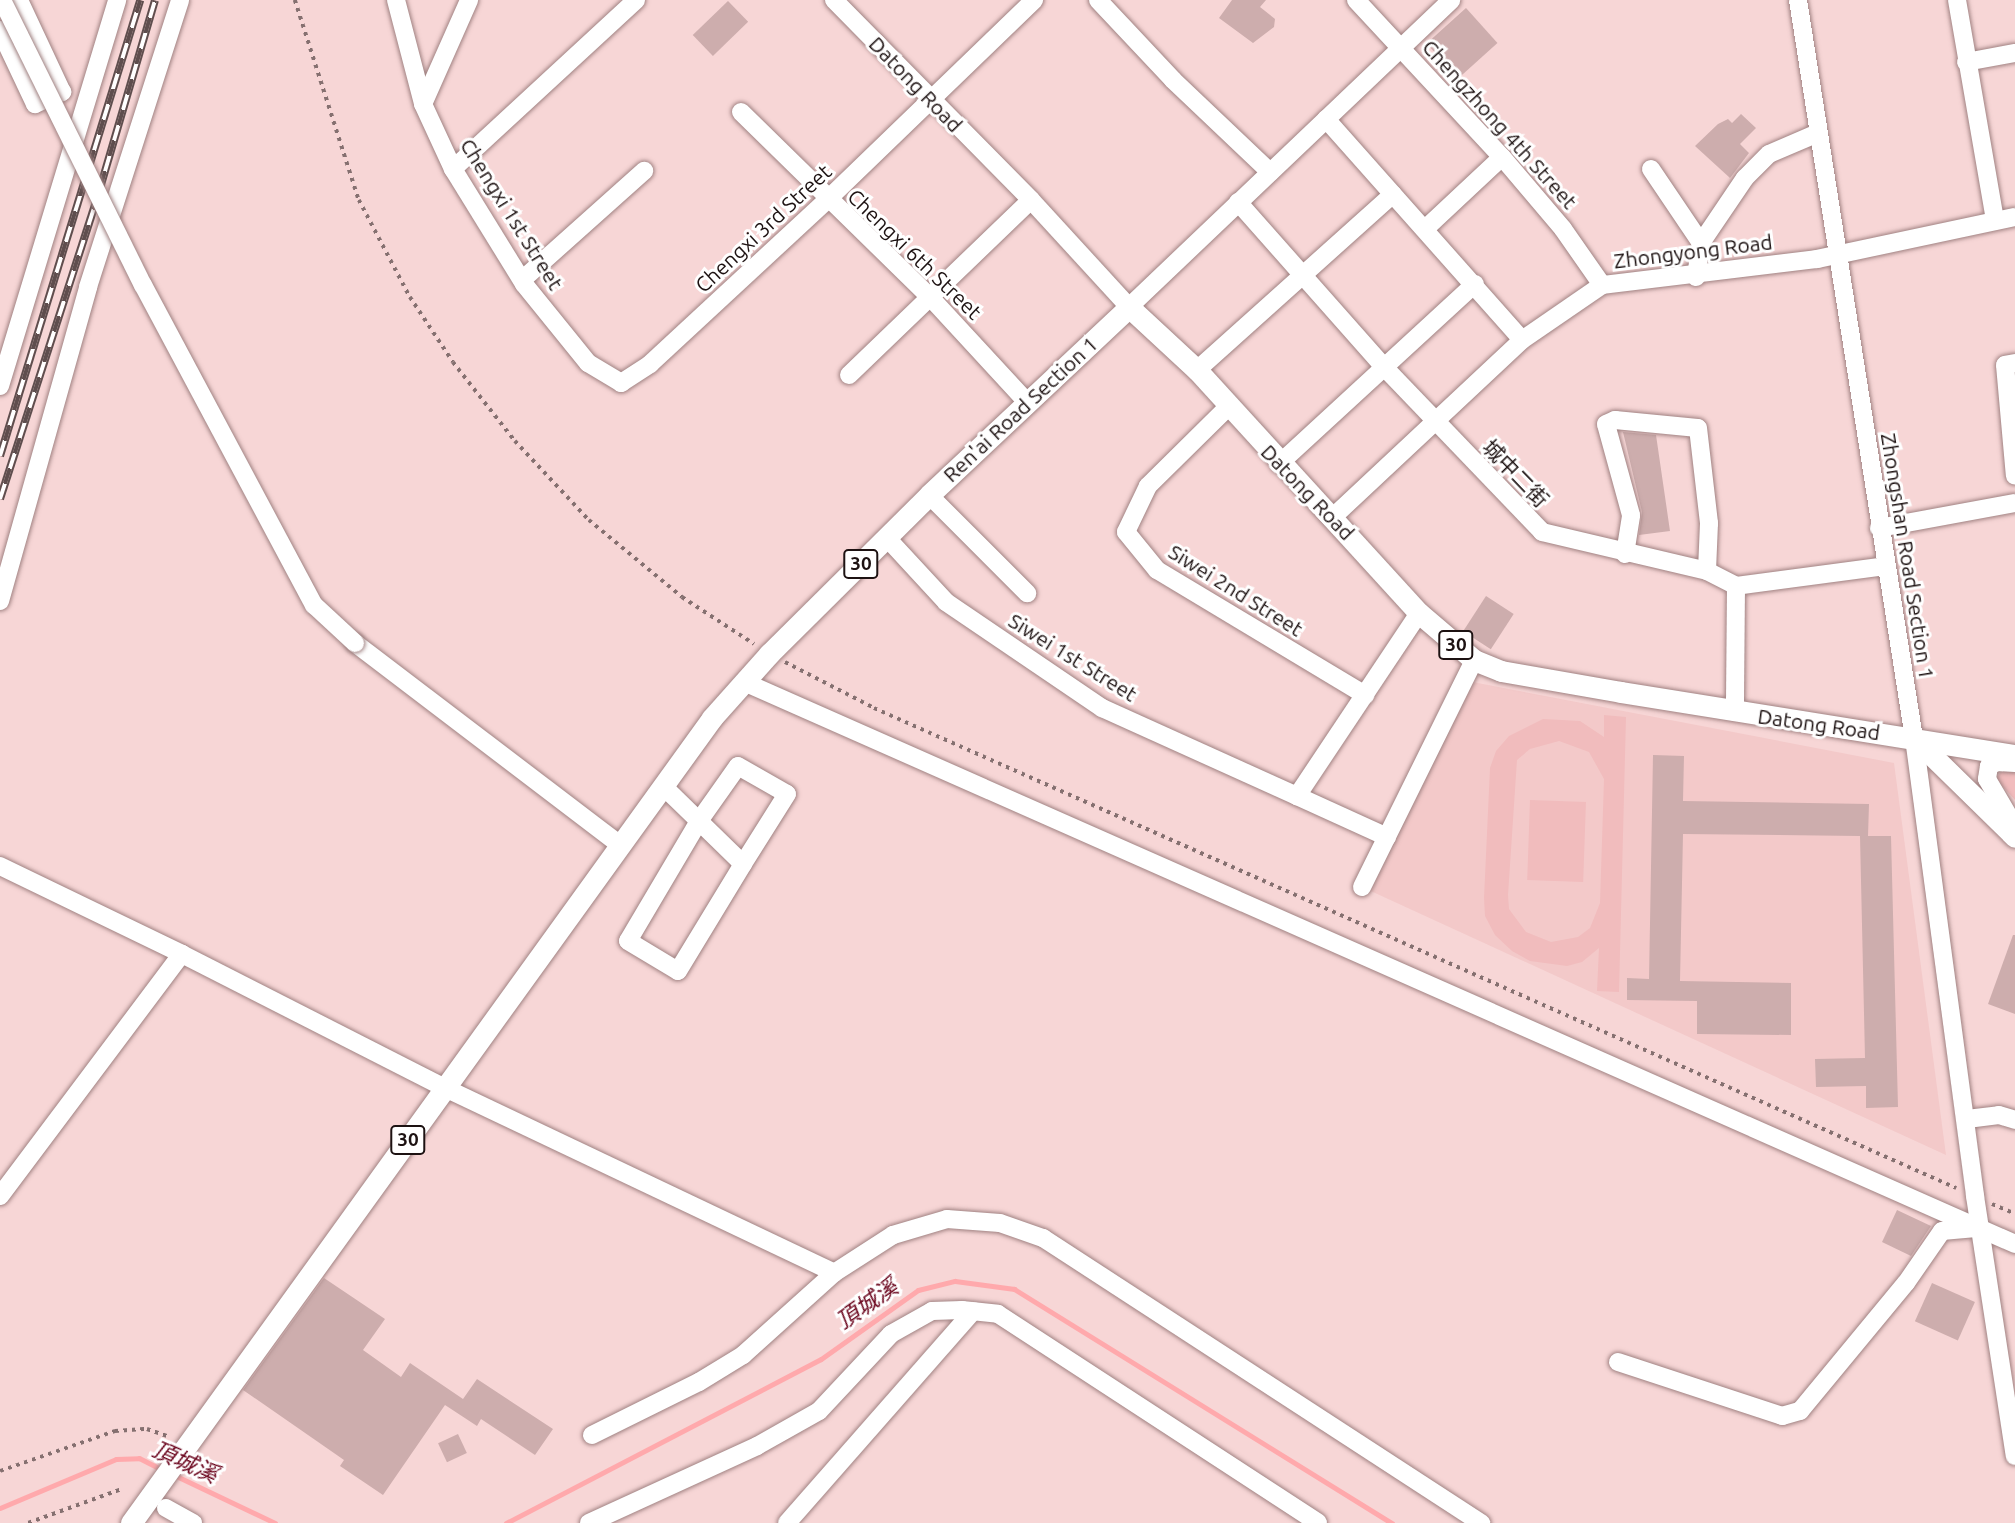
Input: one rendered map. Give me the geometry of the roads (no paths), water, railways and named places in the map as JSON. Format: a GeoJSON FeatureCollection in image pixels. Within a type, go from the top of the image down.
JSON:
{"type":"FeatureCollection","features":[{"type":"Feature","properties":{"kind":"main road","name":"Datong Road"},"geometry":{"type":"LineString","coordinates":[[1129,307],[1196,370],[1279,464],[1333,517],[1419,613],[1474,660],[1501,671],[1735,712],[1914,738]]}},
{"type":"Feature","properties":{"kind":"main road","name":"Ren'ai Road Section 1"},"geometry":{"type":"LineString","coordinates":[[620,845],[744,682],[769,654],[1026,401],[1129,307]]}},
{"type":"Feature","properties":{"kind":"main road","name":"30"},"geometry":{"type":"LineString","coordinates":[[1914,738],[2015,755]]}},
{"type":"Feature","properties":{"kind":"main road"},"geometry":{"type":"LineString","coordinates":[[1914,738],[2015,837]]}},
{"type":"Feature","properties":{"kind":"main road","name":"30"},"geometry":{"type":"LineString","coordinates":[[134,1518],[620,845]]}},
{"type":"Feature","properties":{"kind":"street"},"geometry":{"type":"LineString","coordinates":[[2,0],[143,285],[314,606],[355,643],[620,845]]}},
{"type":"Feature","properties":{"kind":"street"},"geometry":{"type":"LineString","coordinates":[[0,30],[35,104],[62,92],[19,0]]}},
{"type":"Feature","properties":{"kind":"street"},"geometry":{"type":"LineString","coordinates":[[0,386],[117,0]]}},
{"type":"Feature","properties":{"kind":"street"},"geometry":{"type":"LineString","coordinates":[[0,601],[88,287],[180,0]]}},
{"type":"Feature","properties":{"kind":"street","name":"Chengxi 1st Street"},"geometry":{"type":"LineString","coordinates":[[396,0],[423,104],[453,169],[522,279],[588,363],[621,383]]}},
{"type":"Feature","properties":{"kind":"street"},"geometry":{"type":"LineString","coordinates":[[423,104],[469,0]]}},
{"type":"Feature","properties":{"kind":"street","name":"Datong Road"},"geometry":{"type":"LineString","coordinates":[[834,0],[1031,200],[1129,307]]}},
{"type":"Feature","properties":{"kind":"street","name":"Chengxi 3rd Street"},"geometry":{"type":"LineString","coordinates":[[621,383],[650,364],[827,200],[1034,0]]}},
{"type":"Feature","properties":{"kind":"street"},"geometry":{"type":"LineString","coordinates":[[1098,0],[1173,80],[1270,172]]}},
{"type":"Feature","properties":{"kind":"street","name":"Chengzhong 4th Street"},"geometry":{"type":"LineString","coordinates":[[1356,0],[1502,157],[1563,229],[1601,285]]}},
{"type":"Feature","properties":{"kind":"street","name":"Ren'ai Road Section 1"},"geometry":{"type":"LineString","coordinates":[[1129,307],[1451,0]]}},
{"type":"Feature","properties":{"kind":"street","name":"Zhongshan Road Section 1"},"geometry":{"type":"LineString","coordinates":[[1798,0],[1914,738],[1967,1119],[1975,1196],[2015,1456]]}},
{"type":"Feature","properties":{"kind":"street"},"geometry":{"type":"LineString","coordinates":[[1957,0],[1995,221]]}},
{"type":"Feature","properties":{"kind":"street"},"geometry":{"type":"LineString","coordinates":[[453,169],[632,1]]}},
{"type":"Feature","properties":{"kind":"street"},"geometry":{"type":"LineString","coordinates":[[1966,62],[2015,53]]}},
{"type":"Feature","properties":{"kind":"street","name":"Chengxi 6th Street"},"geometry":{"type":"LineString","coordinates":[[741,112],[827,200],[930,297],[1026,401]]}},
{"type":"Feature","properties":{"kind":"street"},"geometry":{"type":"LineString","coordinates":[[1326,119],[1522,340]]}},
{"type":"Feature","properties":{"kind":"street"},"geometry":{"type":"LineString","coordinates":[[1696,277],[1701,243],[1745,178],[1769,154],[1818,133]]}},
{"type":"Feature","properties":{"kind":"street"},"geometry":{"type":"LineString","coordinates":[[1425,229],[1502,157]]}},
{"type":"Feature","properties":{"kind":"street"},"geometry":{"type":"LineString","coordinates":[[1651,169],[1701,243]]}},
{"type":"Feature","properties":{"kind":"street"},"geometry":{"type":"LineString","coordinates":[[522,279],[644,171]]}},
{"type":"Feature","properties":{"kind":"street"},"geometry":{"type":"LineString","coordinates":[[1196,370],[1301,273],[1393,194]]}},
{"type":"Feature","properties":{"kind":"street"},"geometry":{"type":"LineString","coordinates":[[849,375],[1031,200]]}},
{"type":"Feature","properties":{"kind":"street","name":"城中二街"},"geometry":{"type":"LineString","coordinates":[[1238,202],[1385,368],[1542,532],[1625,554],[1707,571],[1736,586]]}},
{"type":"Feature","properties":{"kind":"street","name":"Zhongyong Road"},"geometry":{"type":"LineString","coordinates":[[1333,517],[1522,340],[1601,285],[1696,277],[1837,255],[2015,217]]}},
{"type":"Feature","properties":{"kind":"street"},"geometry":{"type":"LineString","coordinates":[[1279,464],[1475,284]]}},
{"type":"Feature","properties":{"kind":"street"},"geometry":{"type":"LineString","coordinates":[[2015,363],[2005,365],[2015,475]]}},
{"type":"Feature","properties":{"kind":"street","name":"Siwei 2nd Street"},"geometry":{"type":"LineString","coordinates":[[1229,406],[1148,486],[1126,532],[1157,570],[1365,695]]}},
{"type":"Feature","properties":{"kind":"street"},"geometry":{"type":"LineString","coordinates":[[1625,554],[1631,515],[1606,424],[1615,420],[1698,428],[1709,523],[1707,571]]}},
{"type":"Feature","properties":{"kind":"street"},"geometry":{"type":"LineString","coordinates":[[929,495],[1027,593]]}},
{"type":"Feature","properties":{"kind":"street"},"geometry":{"type":"LineString","coordinates":[[1879,528],[2015,503]]}},
{"type":"Feature","properties":{"kind":"street","name":"Siwei 1st Street"},"geometry":{"type":"LineString","coordinates":[[887,538],[946,602],[1102,708],[1387,837]]}},
{"type":"Feature","properties":{"kind":"street"},"geometry":{"type":"LineString","coordinates":[[1735,712],[1736,586],[1886,566]]}},
{"type":"Feature","properties":{"kind":"street"},"geometry":{"type":"LineString","coordinates":[[1297,796],[1419,613]]}},
{"type":"Feature","properties":{"kind":"street"},"geometry":{"type":"LineString","coordinates":[[1362,887],[1474,660]]}},
{"type":"Feature","properties":{"kind":"street"},"geometry":{"type":"LineString","coordinates":[[744,682],[2015,1244]]}},
{"type":"Feature","properties":{"kind":"street"},"geometry":{"type":"LineString","coordinates":[[2015,763],[1997,762],[1989,766],[1987,779],[2015,827]]}},
{"type":"Feature","properties":{"kind":"street"},"geometry":{"type":"LineString","coordinates":[[738,766],[787,794],[678,971],[628,941],[699,821],[738,766]]}},
{"type":"Feature","properties":{"kind":"street"},"geometry":{"type":"LineString","coordinates":[[663,786],[743,864]]}},
{"type":"Feature","properties":{"kind":"street"},"geometry":{"type":"LineString","coordinates":[[0,866],[182,954],[445,1088],[834,1273]]}},
{"type":"Feature","properties":{"kind":"street"},"geometry":{"type":"LineString","coordinates":[[0,1196],[182,954]]}},
{"type":"Feature","properties":{"kind":"street"},"geometry":{"type":"LineString","coordinates":[[1967,1119],[1999,1115],[2015,1120]]}},
{"type":"Feature","properties":{"kind":"street"},"geometry":{"type":"LineString","coordinates":[[592,1435],[699,1382],[743,1355],[834,1273],[893,1235],[947,1219],[1000,1223],[1043,1238],[1481,1523]]}},
{"type":"Feature","properties":{"kind":"street"},"geometry":{"type":"LineString","coordinates":[[1618,1362],[1782,1416],[1800,1411],[1906,1283],[1942,1231],[1980,1228]]}},
{"type":"Feature","properties":{"kind":"street"},"geometry":{"type":"LineString","coordinates":[[589,1523],[757,1446],[820,1410],[891,1334],[932,1311],[998,1314],[1318,1523]]}},
{"type":"Feature","properties":{"kind":"street"},"geometry":{"type":"LineString","coordinates":[[788,1523],[973,1311]]}},
{"type":"Feature","properties":{"kind":"street"},"geometry":{"type":"LineString","coordinates":[[166,1508],[193,1523]]}},
{"type":"Feature","properties":{"kind":"waterway","name":"頂城溪"},"geometry":{"type":"LineString","coordinates":[[506,1523],[821,1359],[918,1290],[955,1281],[1014,1289],[1392,1523]]}},
{"type":"Feature","properties":{"kind":"waterway","name":"頂城溪"},"geometry":{"type":"LineString","coordinates":[[0,1508],[116,1459],[139,1458],[163,1470]]}},
{"type":"Feature","properties":{"kind":"waterway","name":"頂城溪"},"geometry":{"type":"LineString","coordinates":[[172,1474],[275,1523]]}},
{"type":"Feature","properties":{"kind":"railway"},"geometry":{"type":"LineString","coordinates":[[0,456],[140,0]]}},
{"type":"Feature","properties":{"kind":"railway"},"geometry":{"type":"LineString","coordinates":[[0,499],[96,202],[155,0]]}}]}
